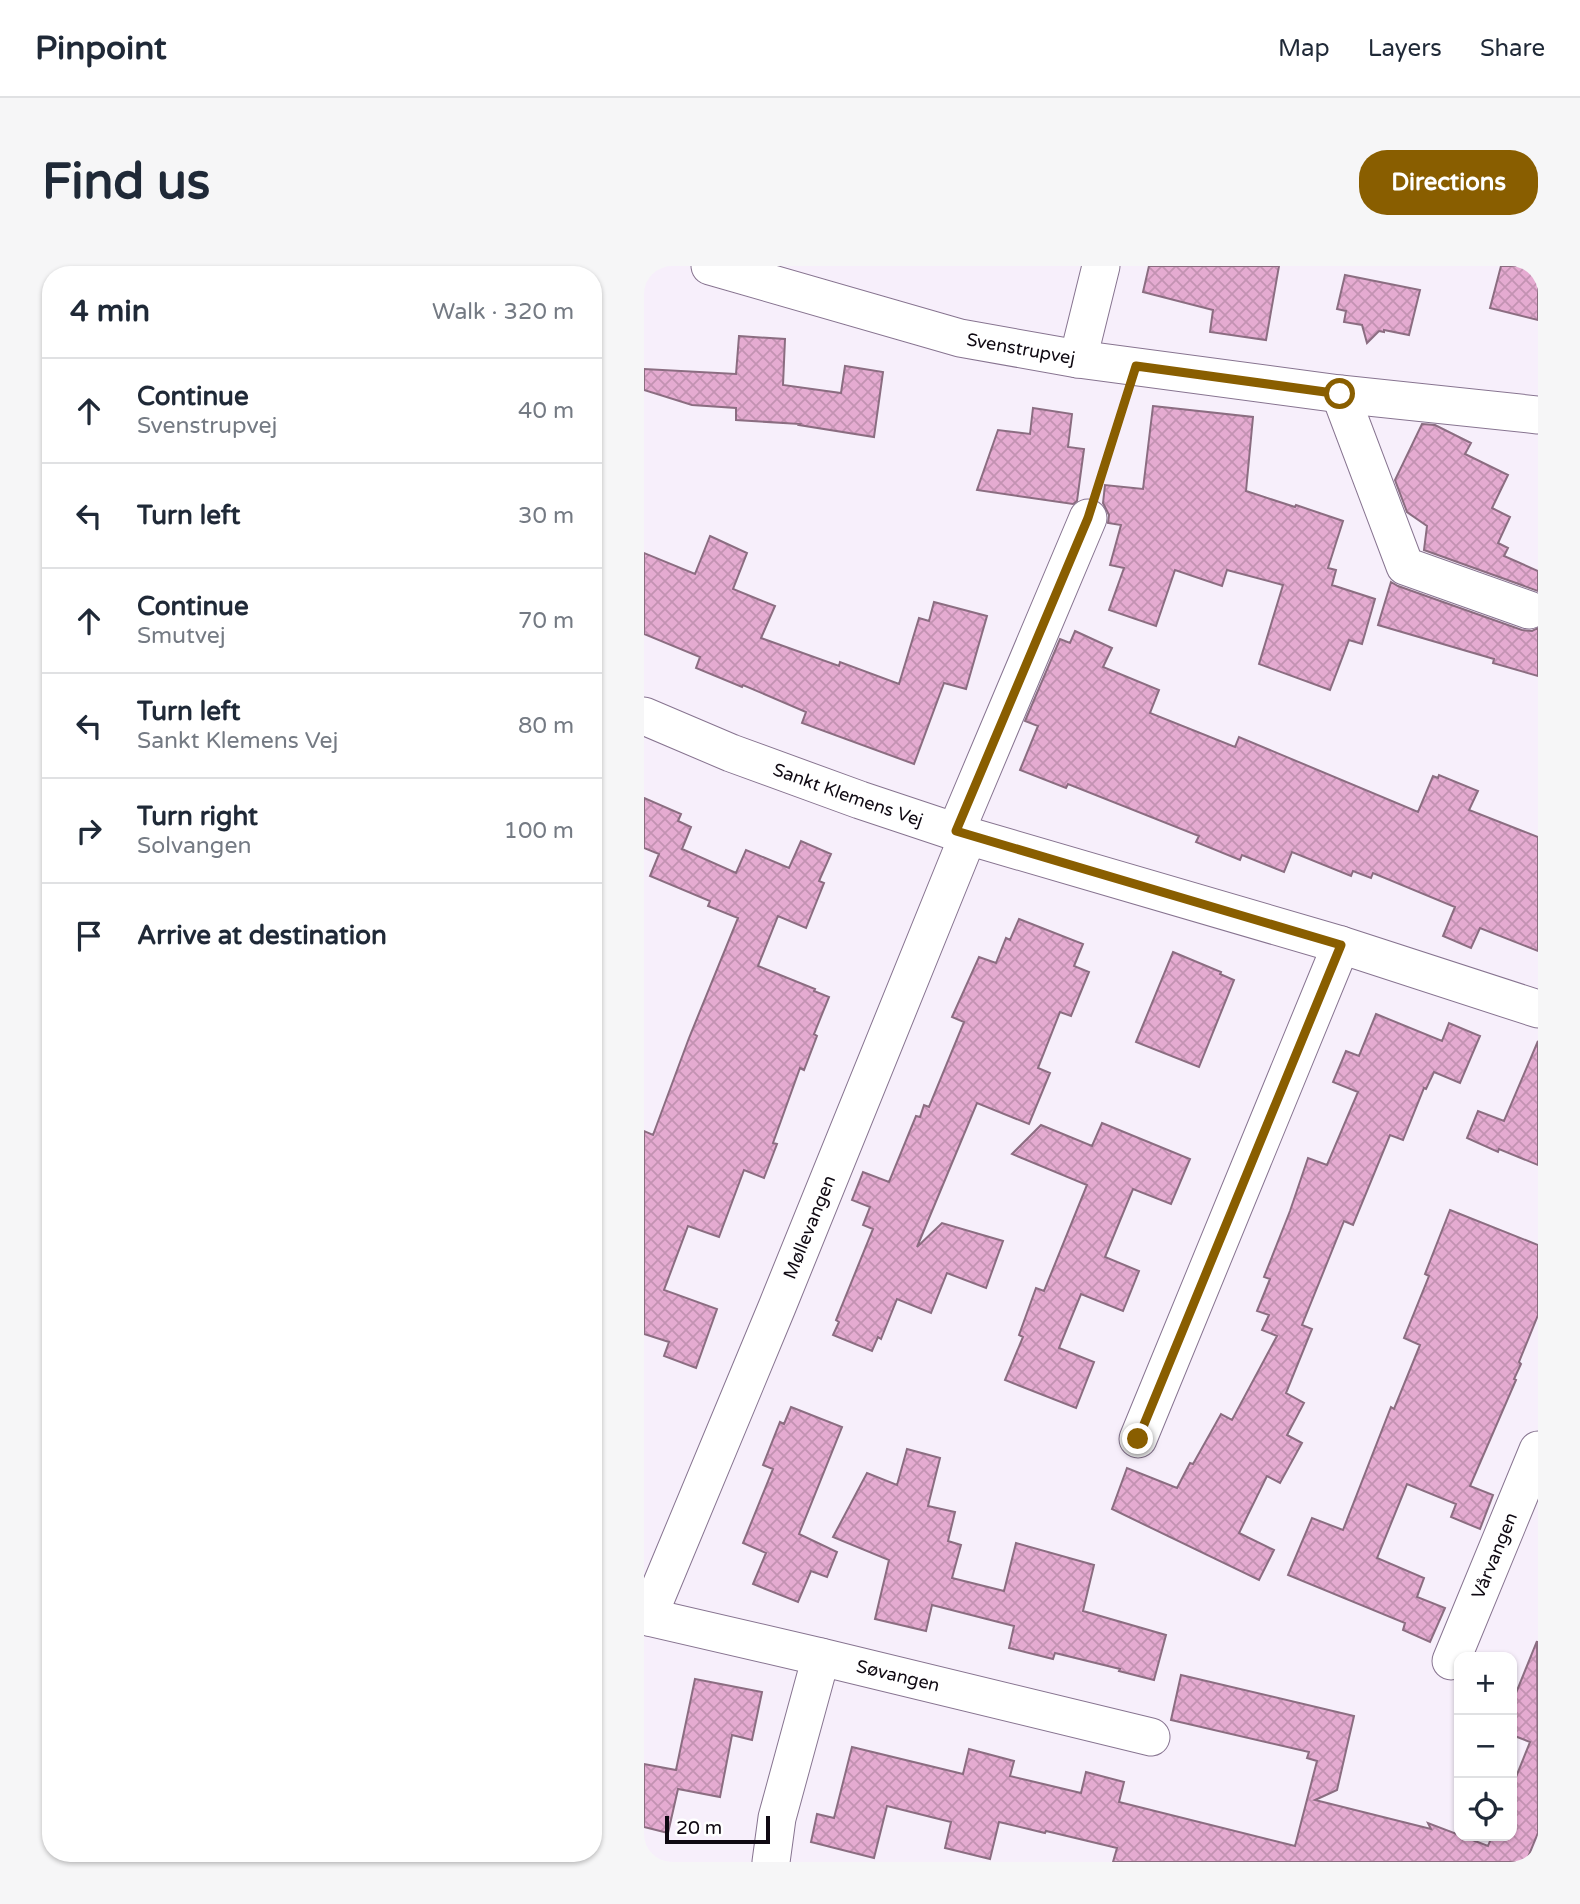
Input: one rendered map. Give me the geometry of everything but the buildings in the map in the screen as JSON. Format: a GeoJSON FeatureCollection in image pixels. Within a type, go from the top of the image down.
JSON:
{"type":"FeatureCollection","features":[{"type":"Feature","properties":{"kind":"street","name":"Svenstrupvej"},"geometry":{"type":"LineString","coordinates":[[710,266],[960,338],[1079,359],[1340,394],[1538,415]]}},
{"type":"Feature","properties":{"kind":"street"},"geometry":{"type":"LineString","coordinates":[[1079,359],[1101,266]]}},
{"type":"Feature","properties":{"kind":"street"},"geometry":{"type":"LineString","coordinates":[[1340,394],[1405,565],[1529,610]]}},
{"type":"Feature","properties":{"kind":"street","name":"Møllevangen"},"geometry":{"type":"LineString","coordinates":[[646,1616],[777,1307],[1088,518]]}},
{"type":"Feature","properties":{"kind":"street","name":"Sankt Klemens Vej"},"geometry":{"type":"LineString","coordinates":[[644,716],[731,753],[962,834],[1341,945],[1538,1009]]}},
{"type":"Feature","properties":{"kind":"street"},"geometry":{"type":"LineString","coordinates":[[1138,1439],[1341,945]]}},
{"type":"Feature","properties":{"kind":"street","name":"Vårvangen"},"geometry":{"type":"LineString","coordinates":[[1451,1661],[1538,1450]]}},
{"type":"Feature","properties":{"kind":"street","name":"Søvangen"},"geometry":{"type":"LineString","coordinates":[[646,1616],[1151,1737]]}},
{"type":"Feature","properties":{"kind":"street"},"geometry":{"type":"LineString","coordinates":[[771,1862],[777,1818],[821,1657]]}},
{"type":"Feature","properties":{"kind":"path"},"geometry":{"type":"LineString","coordinates":[[1088,518],[1136,366]]}},
{"type":"Feature","properties":{"kind":"route"},"geometry":{"type":"LineString","coordinates":[[1138,1439],[1341,945],[956,831],[1088,518],[1136,366],[1340,394]]}}]}
